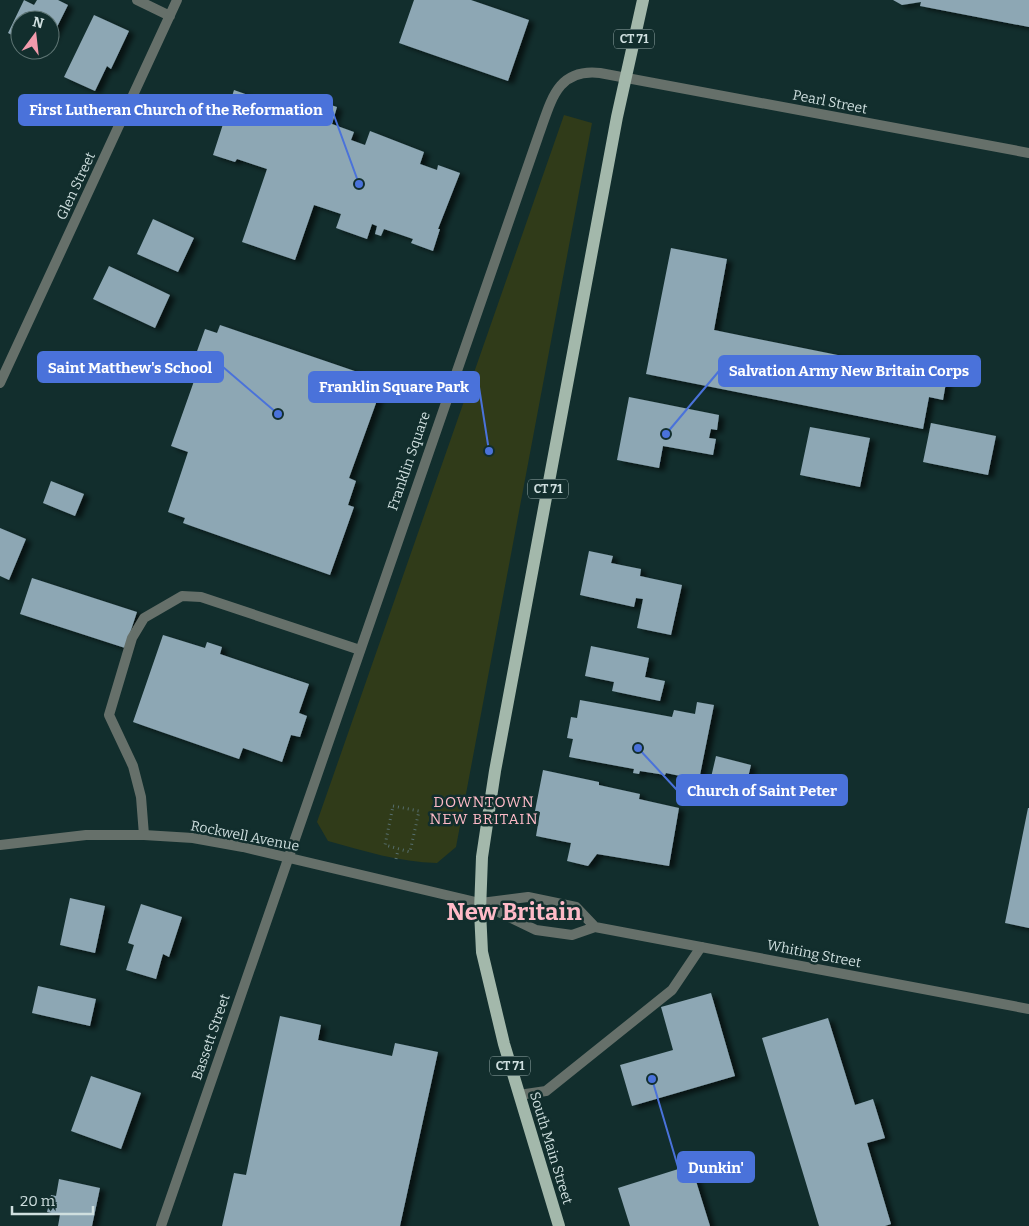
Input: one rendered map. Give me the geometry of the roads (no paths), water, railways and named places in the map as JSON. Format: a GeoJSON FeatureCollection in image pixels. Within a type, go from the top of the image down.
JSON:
{"type":"FeatureCollection","features":[{"type":"Feature","properties":{"kind":"main road","name":"CT 71"},"geometry":{"type":"LineString","coordinates":[[480,903],[483,846],[495,771],[625,77],[643,0]]}},
{"type":"Feature","properties":{"kind":"main road","name":"South Main Street"},"geometry":{"type":"LineString","coordinates":[[480,903],[481,941],[486,977],[519,1095],[559,1226]]}},
{"type":"Feature","properties":{"kind":"street"},"geometry":{"type":"LineString","coordinates":[[137,0],[170,16]]}},
{"type":"Feature","properties":{"kind":"street","name":"Glen Street"},"geometry":{"type":"LineString","coordinates":[[0,383],[177,0]]}},
{"type":"Feature","properties":{"kind":"street","name":"Franklin Square"},"geometry":{"type":"LineString","coordinates":[[288,858],[549,107],[561,85],[567,78],[576,73],[589,71],[625,77]]}},
{"type":"Feature","properties":{"kind":"street","name":"Pearl Street"},"geometry":{"type":"LineString","coordinates":[[625,77],[1029,153]]}},
{"type":"Feature","properties":{"kind":"street"},"geometry":{"type":"LineString","coordinates":[[144,835],[140,796],[133,766],[109,715],[132,638],[144,618],[182,596],[201,597],[360,650]]}},
{"type":"Feature","properties":{"kind":"street","name":"Rockwell Avenue"},"geometry":{"type":"LineString","coordinates":[[0,845],[59,837],[144,835],[209,841],[480,903]]}},
{"type":"Feature","properties":{"kind":"street","name":"Bassett Street"},"geometry":{"type":"LineString","coordinates":[[160,1226],[288,858]]}},
{"type":"Feature","properties":{"kind":"street"},"geometry":{"type":"LineString","coordinates":[[480,903],[528,897],[576,907],[595,927]]}},
{"type":"Feature","properties":{"kind":"street","name":"Whiting Street"},"geometry":{"type":"LineString","coordinates":[[480,903],[536,930],[572,935],[595,927],[1029,1009]]}},
{"type":"Feature","properties":{"kind":"street"},"geometry":{"type":"LineString","coordinates":[[519,1095],[546,1091],[672,990],[701,947]]}},
{"type":"Feature","properties":{"kind":"place","name":"First Lutheran Church of the Reformation"},"geometry":{"type":"Point","coordinates":[359,184]}},
{"type":"Feature","properties":{"kind":"place","name":"Saint Matthew's School"},"geometry":{"type":"Point","coordinates":[278,414]}},
{"type":"Feature","properties":{"kind":"place","name":"Salvation Army New Britain Corps"},"geometry":{"type":"Point","coordinates":[666,434]}},
{"type":"Feature","properties":{"kind":"place","name":"Franklin Square Park"},"geometry":{"type":"Point","coordinates":[489,451]}},
{"type":"Feature","properties":{"kind":"place","name":"Church of Saint Peter"},"geometry":{"type":"Point","coordinates":[638,748]}},
{"type":"Feature","properties":{"kind":"place","name":"Dunkin'"},"geometry":{"type":"Point","coordinates":[652,1079]}},
{"type":"Feature","properties":{"kind":"district","name":"DOWNTOWN NEW BRITAIN"},"geometry":{"type":"Point","coordinates":[484,810]}},
{"type":"Feature","properties":{"kind":"district","name":"New Britain"},"geometry":{"type":"Point","coordinates":[514,912]}}]}
